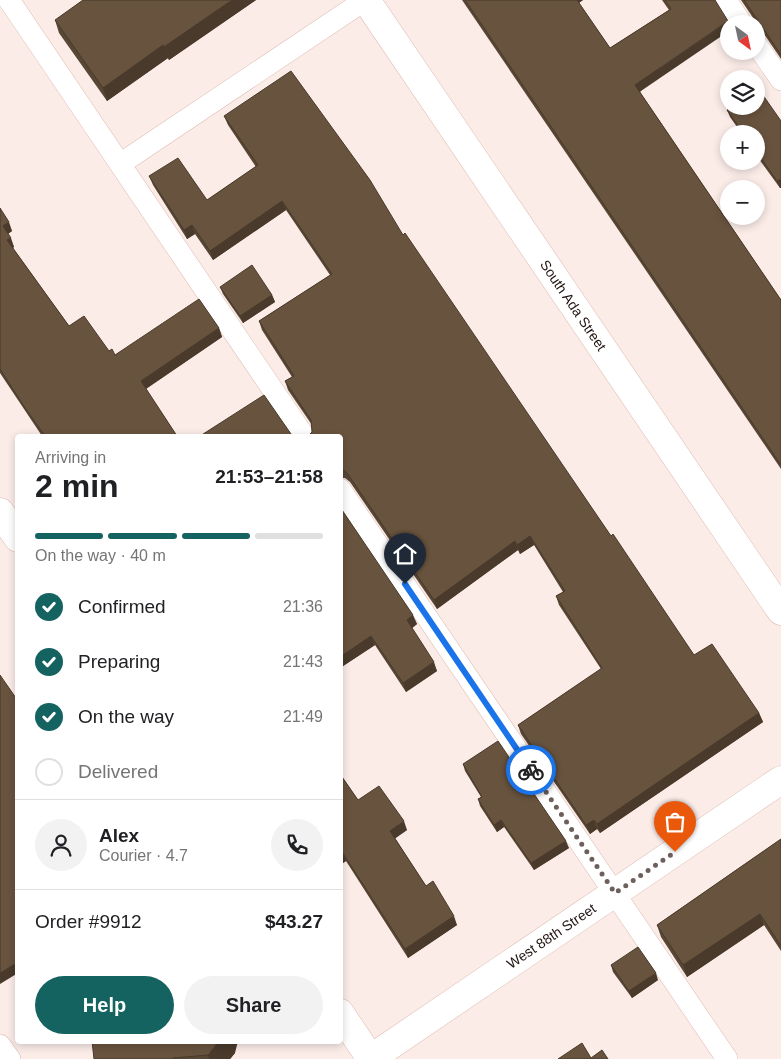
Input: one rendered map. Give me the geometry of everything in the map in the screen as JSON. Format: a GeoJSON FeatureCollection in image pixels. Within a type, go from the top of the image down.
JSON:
{"type":"FeatureCollection","features":[{"type":"Feature","properties":{"kind":"street","name":"South Ada Street"},"geometry":{"type":"LineString","coordinates":[[366,0],[781,610]]}},
{"type":"Feature","properties":{"kind":"street"},"geometry":{"type":"LineString","coordinates":[[0,512],[15,534]]}},
{"type":"Feature","properties":{"kind":"street","name":"West 88th Street"},"geometry":{"type":"LineString","coordinates":[[371,1059],[781,780]]}},
{"type":"Feature","properties":{"kind":"street"},"geometry":{"type":"LineString","coordinates":[[343,1017],[371,1059]]}},
{"type":"Feature","properties":{"kind":"lane"},"geometry":{"type":"LineString","coordinates":[[8,0],[303,434]]}},
{"type":"Feature","properties":{"kind":"lane"},"geometry":{"type":"LineString","coordinates":[[120,164],[366,0]]}},
{"type":"Feature","properties":{"kind":"lane"},"geometry":{"type":"LineString","coordinates":[[726,0],[736,15]]}},
{"type":"Feature","properties":{"kind":"lane"},"geometry":{"type":"LineString","coordinates":[[765,57],[781,80]]}},
{"type":"Feature","properties":{"kind":"lane"},"geometry":{"type":"LineString","coordinates":[[343,493],[727,1059]]}},
{"type":"Feature","properties":{"kind":"lane"},"geometry":{"type":"LineString","coordinates":[[0,1044],[10,1059]]}},
{"type":"Feature","properties":{"kind":"building"},"geometry":{"type":"Polygon","coordinates":[[[83,0],[232,0],[164,47],[163,45],[103,88],[55,20],[83,0]]]}},
{"type":"Feature","properties":{"kind":"building"},"geometry":{"type":"Polygon","coordinates":[[[465,0],[577,0],[610,48],[671,9],[665,0],[715,0],[724,15],[720,15],[720,27],[635,85],[720,210],[720,225],[730,225],[781,300],[781,465],[465,0]]]}},
{"type":"Feature","properties":{"kind":"building"},"geometry":{"type":"Polygon","coordinates":[[[744,0],[781,0],[781,55],[765,31],[765,15],[754,15],[744,0]]]}},
{"type":"Feature","properties":{"kind":"building"},"geometry":{"type":"Polygon","coordinates":[[[291,71],[370,180],[403,235],[405,233],[611,536],[613,534],[694,655],[712,644],[759,713],[597,824],[594,820],[586,825],[518,725],[602,668],[556,596],[565,591],[530,536],[517,545],[515,541],[434,600],[343,470],[343,434],[310,434],[312,432],[311,420],[285,381],[294,376],[259,321],[332,274],[282,201],[210,251],[192,225],[184,230],[149,176],[178,158],[207,200],[258,165],[224,116],[291,71]]]}},
{"type":"Feature","properties":{"kind":"building"},"geometry":{"type":"Polygon","coordinates":[[[765,98],[781,121],[781,179],[777,181],[765,164],[765,125],[738,125],[731,115],[765,115],[765,98]]]}},
{"type":"Feature","properties":{"kind":"building"},"geometry":{"type":"Polygon","coordinates":[[[0,208],[9,222],[3,226],[11,238],[7,240],[69,326],[84,316],[109,351],[112,349],[115,355],[199,299],[219,328],[141,381],[176,434],[44,434],[0,369],[0,208]]]}},
{"type":"Feature","properties":{"kind":"building"},"geometry":{"type":"Polygon","coordinates":[[[252,265],[272,295],[240,316],[220,287],[252,265]]]}},
{"type":"Feature","properties":{"kind":"building"},"geometry":{"type":"Polygon","coordinates":[[[264,395],[291,434],[203,434],[264,395]]]}},
{"type":"Feature","properties":{"kind":"building"},"geometry":{"type":"Polygon","coordinates":[[[343,511],[413,615],[407,620],[434,662],[403,683],[371,636],[343,655],[343,511]]]}},
{"type":"Feature","properties":{"kind":"building"},"geometry":{"type":"Polygon","coordinates":[[[0,675],[15,697],[15,964],[0,973],[0,675]]]}},
{"type":"Feature","properties":{"kind":"building"},"geometry":{"type":"Polygon","coordinates":[[[498,741],[566,841],[531,863],[501,820],[494,825],[478,799],[482,797],[463,764],[498,741]]]}},
{"type":"Feature","properties":{"kind":"building"},"geometry":{"type":"Polygon","coordinates":[[[343,778],[358,800],[379,786],[404,821],[390,831],[426,886],[433,881],[454,916],[405,949],[343,854],[343,778]]]}},
{"type":"Feature","properties":{"kind":"building"},"geometry":{"type":"Polygon","coordinates":[[[781,839],[781,946],[760,914],[683,965],[657,925],[781,839]]]}},
{"type":"Feature","properties":{"kind":"building"},"geometry":{"type":"Polygon","coordinates":[[[638,947],[656,973],[629,991],[611,965],[638,947]]]}},
{"type":"Feature","properties":{"kind":"building"},"geometry":{"type":"Polygon","coordinates":[[[582,1043],[591,1058],[602,1050],[608,1059],[558,1059],[582,1043]]]}},
{"type":"Feature","properties":{"kind":"building"},"geometry":{"type":"Polygon","coordinates":[[[92,1044],[217,1044],[208,1055],[174,1059],[94,1059],[92,1044]]]}},
{"type":"Feature","properties":{"kind":"way so far"},"geometry":{"type":"LineString","coordinates":[[531,770],[615,893],[675,852]]}},
{"type":"Feature","properties":{"kind":"route"},"geometry":{"type":"LineString","coordinates":[[405,584],[531,770]]}}]}
